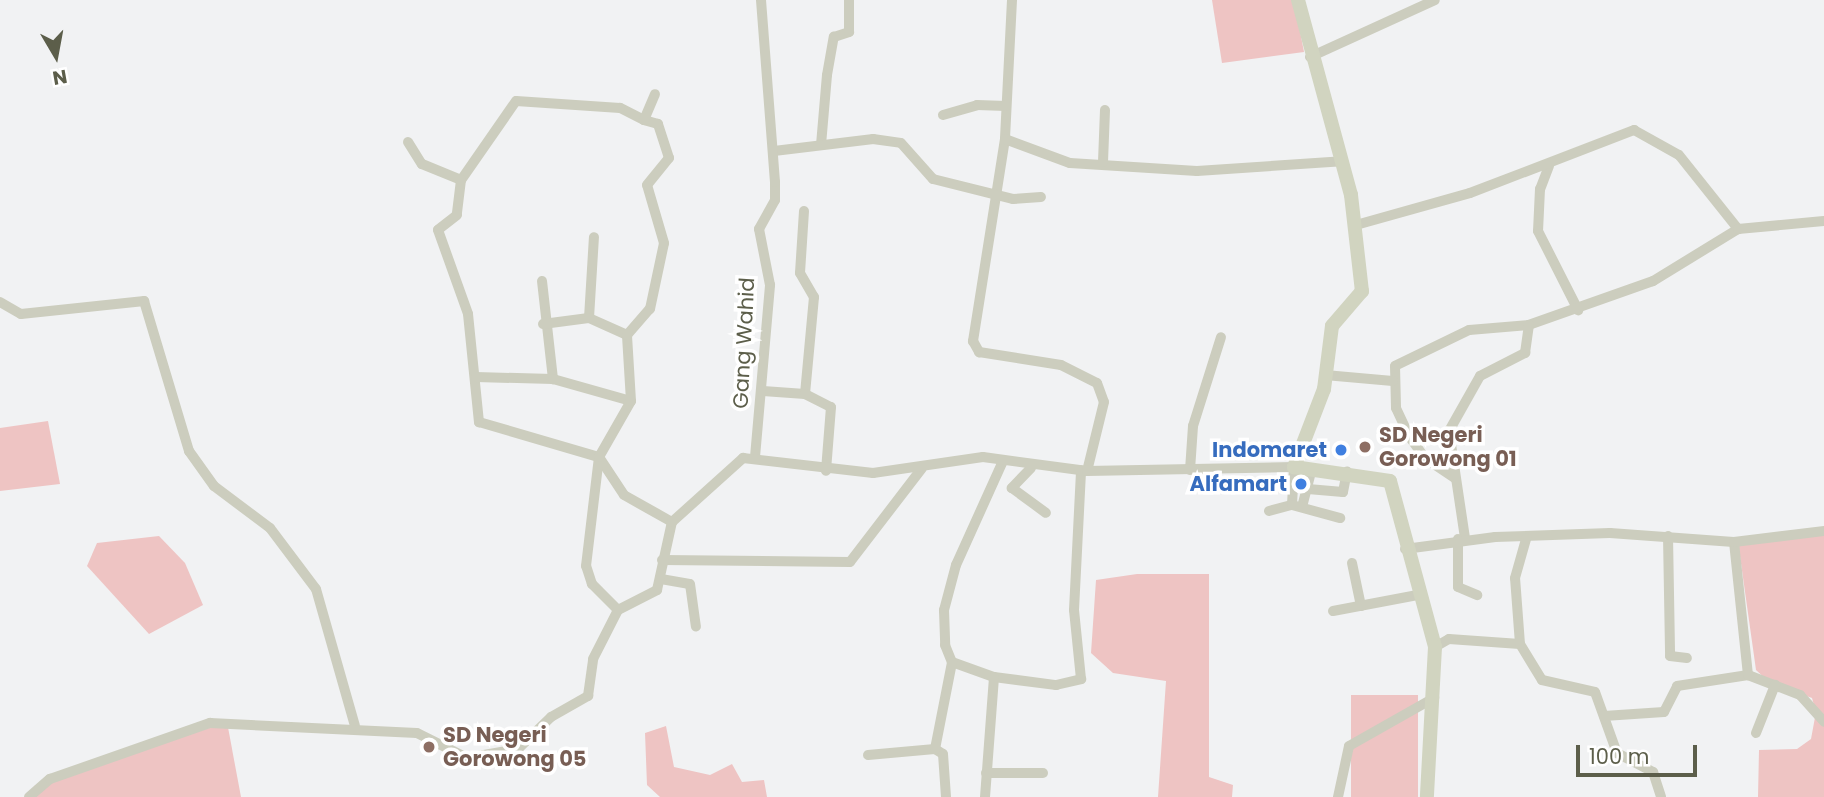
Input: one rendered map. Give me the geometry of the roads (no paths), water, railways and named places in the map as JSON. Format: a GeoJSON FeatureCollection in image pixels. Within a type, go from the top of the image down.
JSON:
{"type":"FeatureCollection","features":[{"type":"Feature","properties":{"kind":"street","name":"Gang Wahid"},"geometry":{"type":"LineString","coordinates":[[755,457],[763,391],[770,285],[759,229],[775,200],[774,151],[761,0]]}},
{"type":"Feature","properties":{"kind":"street"},"geometry":{"type":"LineString","coordinates":[[821,145],[827,75],[833,71],[834,37],[849,32],[849,0]]}},
{"type":"Feature","properties":{"kind":"street"},"geometry":{"type":"LineString","coordinates":[[952,662],[994,677],[1056,685],[1081,679],[1074,610],[1084,471],[1104,402],[1097,383],[1061,365],[983,354],[974,346],[976,290],[1004,139],[1012,0]]}},
{"type":"Feature","properties":{"kind":"street"},"geometry":{"type":"LineString","coordinates":[[1297,506],[1294,467],[1325,376],[1332,326],[1362,291],[1356,225],[1342,161],[1310,57],[1298,0]]}},
{"type":"Feature","properties":{"kind":"street"},"geometry":{"type":"LineString","coordinates":[[1310,57],[1435,0]]}},
{"type":"Feature","properties":{"kind":"street"},"geometry":{"type":"LineString","coordinates":[[644,120],[655,94]]}},
{"type":"Feature","properties":{"kind":"street"},"geometry":{"type":"LineString","coordinates":[[618,610],[587,571],[599,457],[631,401],[627,335],[650,310],[664,243],[647,186],[669,158],[657,124],[620,108],[516,101],[461,180],[457,215],[438,230],[468,314],[480,422],[599,457],[624,495],[672,522]]}},
{"type":"Feature","properties":{"kind":"street"},"geometry":{"type":"LineString","coordinates":[[943,115],[977,105],[1006,106]]}},
{"type":"Feature","properties":{"kind":"street"},"geometry":{"type":"LineString","coordinates":[[1103,162],[1105,110]]}},
{"type":"Feature","properties":{"kind":"street"},"geometry":{"type":"LineString","coordinates":[[1356,225],[1549,166],[1625,131],[1642,132],[1679,155],[1738,229]]}},
{"type":"Feature","properties":{"kind":"street"},"geometry":{"type":"LineString","coordinates":[[774,151],[873,139],[901,143],[933,179],[994,190],[1013,199],[1041,197]]}},
{"type":"Feature","properties":{"kind":"street"},"geometry":{"type":"LineString","coordinates":[[1004,139],[1070,163],[1103,162],[1197,171],[1342,161]]}},
{"type":"Feature","properties":{"kind":"street"},"geometry":{"type":"LineString","coordinates":[[408,142],[422,164],[461,180]]}},
{"type":"Feature","properties":{"kind":"street"},"geometry":{"type":"LineString","coordinates":[[1549,166],[1540,189],[1538,231],[1578,310]]}},
{"type":"Feature","properties":{"kind":"street"},"geometry":{"type":"LineString","coordinates":[[804,211],[800,272],[814,297],[805,394]]}},
{"type":"Feature","properties":{"kind":"street"},"geometry":{"type":"LineString","coordinates":[[1455,478],[1424,458],[1409,436],[1392,381],[1403,360],[1469,330],[1529,325],[1578,310],[1678,268],[1738,229],[1824,221]]}},
{"type":"Feature","properties":{"kind":"street"},"geometry":{"type":"LineString","coordinates":[[589,318],[594,237]]}},
{"type":"Feature","properties":{"kind":"street"},"geometry":{"type":"LineString","coordinates":[[542,281],[543,324],[553,379]]}},
{"type":"Feature","properties":{"kind":"street"},"geometry":{"type":"LineString","coordinates":[[0,302],[21,314],[144,301],[189,451],[214,486],[270,528],[316,589],[355,726]]}},
{"type":"Feature","properties":{"kind":"street"},"geometry":{"type":"LineString","coordinates":[[543,324],[589,318],[627,335]]}},
{"type":"Feature","properties":{"kind":"street"},"geometry":{"type":"LineString","coordinates":[[1477,595],[1458,587],[1462,538],[1449,431],[1469,387],[1486,372],[1520,359],[1529,325]]}},
{"type":"Feature","properties":{"kind":"street"},"geometry":{"type":"LineString","coordinates":[[1190,470],[1193,426],[1221,337]]}},
{"type":"Feature","properties":{"kind":"street"},"geometry":{"type":"LineString","coordinates":[[1325,376],[1392,381]]}},
{"type":"Feature","properties":{"kind":"street"},"geometry":{"type":"LineString","coordinates":[[476,377],[553,379],[631,401]]}},
{"type":"Feature","properties":{"kind":"street"},"geometry":{"type":"LineString","coordinates":[[763,391],[805,394],[831,407],[826,471]]}},
{"type":"Feature","properties":{"kind":"street"},"geometry":{"type":"LineString","coordinates":[[29,797],[50,779],[210,723],[355,726],[417,733],[467,758],[518,749],[551,717],[588,696],[593,659],[618,610],[625,601],[652,598],[661,579],[662,560],[672,522],[727,467],[755,457],[826,471],[922,468],[970,458],[1003,461],[1031,468],[1084,471],[1294,467],[1347,470],[1390,481],[1405,549],[1435,647],[1427,797]]}},
{"type":"Feature","properties":{"kind":"street"},"geometry":{"type":"LineString","coordinates":[[935,749],[952,662],[945,645],[947,592],[1003,461]]}},
{"type":"Feature","properties":{"kind":"street"},"geometry":{"type":"LineString","coordinates":[[662,560],[850,562],[922,468]]}},
{"type":"Feature","properties":{"kind":"street"},"geometry":{"type":"LineString","coordinates":[[1031,468],[1012,488],[1046,513]]}},
{"type":"Feature","properties":{"kind":"street"},"geometry":{"type":"LineString","coordinates":[[1297,506],[1308,489],[1312,468]]}},
{"type":"Feature","properties":{"kind":"street"},"geometry":{"type":"LineString","coordinates":[[1308,489],[1343,492],[1347,470]]}},
{"type":"Feature","properties":{"kind":"street"},"geometry":{"type":"LineString","coordinates":[[1269,511],[1297,506],[1340,518]]}},
{"type":"Feature","properties":{"kind":"street"},"geometry":{"type":"LineString","coordinates":[[1405,549],[1462,538],[1668,536],[1734,542],[1824,531]]}},
{"type":"Feature","properties":{"kind":"street"},"geometry":{"type":"LineString","coordinates":[[1668,536],[1670,656],[1687,659]]}},
{"type":"Feature","properties":{"kind":"street"},"geometry":{"type":"LineString","coordinates":[[1526,539],[1515,578],[1520,644],[1542,680],[1588,686],[1604,716],[1621,759],[1653,772],[1661,797]]}},
{"type":"Feature","properties":{"kind":"street"},"geometry":{"type":"LineString","coordinates":[[1734,542],[1748,675]]}},
{"type":"Feature","properties":{"kind":"street"},"geometry":{"type":"LineString","coordinates":[[1352,563],[1361,606]]}},
{"type":"Feature","properties":{"kind":"street"},"geometry":{"type":"LineString","coordinates":[[661,579],[691,584],[696,627]]}},
{"type":"Feature","properties":{"kind":"street"},"geometry":{"type":"LineString","coordinates":[[1333,611],[1418,595]]}},
{"type":"Feature","properties":{"kind":"street"},"geometry":{"type":"LineString","coordinates":[[1435,647],[1449,639],[1520,644]]}},
{"type":"Feature","properties":{"kind":"street"},"geometry":{"type":"LineString","coordinates":[[1604,716],[1664,712],[1677,686],[1748,675],[1800,695],[1824,722]]}},
{"type":"Feature","properties":{"kind":"street"},"geometry":{"type":"LineString","coordinates":[[985,797],[994,677]]}},
{"type":"Feature","properties":{"kind":"street"},"geometry":{"type":"LineString","coordinates":[[1756,733],[1775,685]]}},
{"type":"Feature","properties":{"kind":"street"},"geometry":{"type":"LineString","coordinates":[[1338,797],[1349,746],[1434,698]]}},
{"type":"Feature","properties":{"kind":"street"},"geometry":{"type":"LineString","coordinates":[[868,755],[935,749],[943,754],[946,797]]}},
{"type":"Feature","properties":{"kind":"street"},"geometry":{"type":"LineString","coordinates":[[986,773],[1043,773]]}},
{"type":"Feature","properties":{"kind":"place","name":"SD Negeri Gorowong 01"},"geometry":{"type":"Point","coordinates":[1365,447]}},
{"type":"Feature","properties":{"kind":"place","name":"Indomaret"},"geometry":{"type":"Point","coordinates":[1341,450]}},
{"type":"Feature","properties":{"kind":"place","name":"Alfamart"},"geometry":{"type":"Point","coordinates":[1301,484]}},
{"type":"Feature","properties":{"kind":"place","name":"SD Negeri Gorowong 05"},"geometry":{"type":"Point","coordinates":[429,747]}}]}
